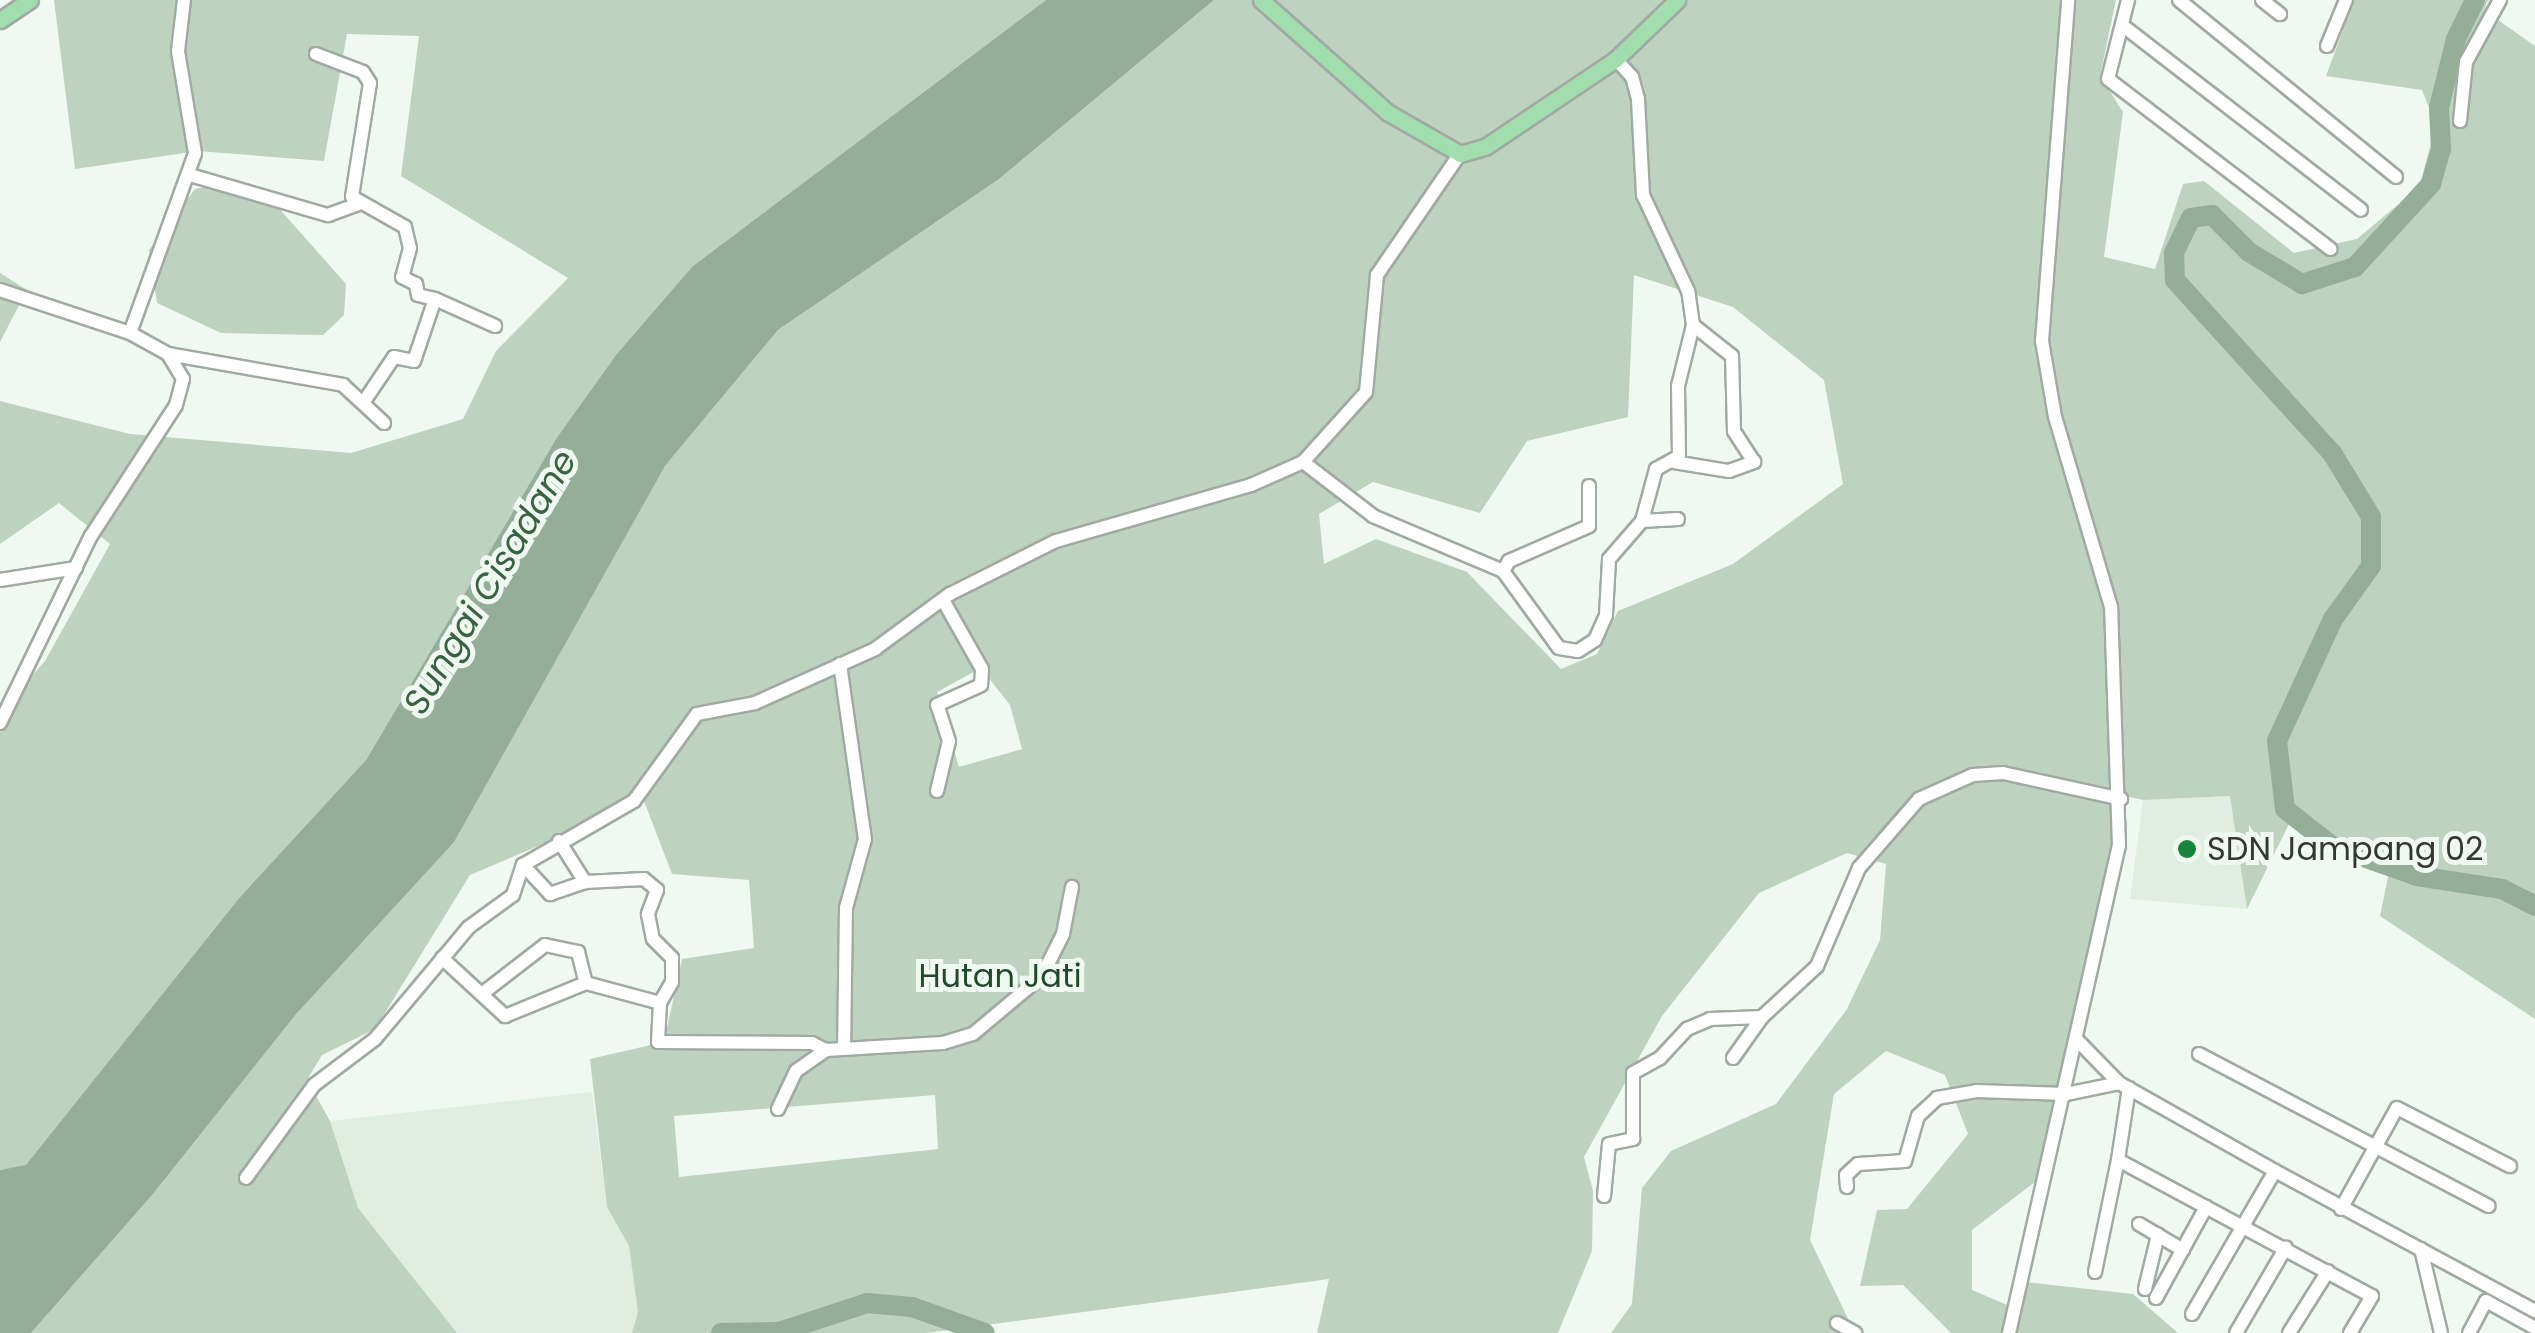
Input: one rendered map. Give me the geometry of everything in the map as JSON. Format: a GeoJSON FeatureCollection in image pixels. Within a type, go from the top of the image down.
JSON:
{"type":"FeatureCollection","features":[{"type":"Feature","properties":{"kind":"main road"},"geometry":{"type":"LineString","coordinates":[[1,14],[30,0]]}},
{"type":"Feature","properties":{"kind":"main road"},"geometry":{"type":"LineString","coordinates":[[1261,0],[1387,112],[1460,154],[1485,147],[1616,59],[1677,0]]}},
{"type":"Feature","properties":{"kind":"street"},"geometry":{"type":"LineString","coordinates":[[130,333],[190,175],[195,126],[178,51],[184,0]]}},
{"type":"Feature","properties":{"kind":"street"},"geometry":{"type":"LineString","coordinates":[[2009,1333],[2114,891],[2120,799],[2112,607],[2055,417],[2042,341],[2068,0]]}},
{"type":"Feature","properties":{"kind":"street"},"geometry":{"type":"LineString","coordinates":[[2128,0],[2108,78],[2330,250]]}},
{"type":"Feature","properties":{"kind":"street"},"geometry":{"type":"LineString","coordinates":[[2179,0],[2396,177]]}},
{"type":"Feature","properties":{"kind":"street"},"geometry":{"type":"LineString","coordinates":[[2262,0],[2280,14]]}},
{"type":"Feature","properties":{"kind":"street"},"geometry":{"type":"LineString","coordinates":[[2328,46],[2346,0]]}},
{"type":"Feature","properties":{"kind":"street"},"geometry":{"type":"LineString","coordinates":[[2460,121],[2466,62],[2500,0]]}},
{"type":"Feature","properties":{"kind":"street"},"geometry":{"type":"LineString","coordinates":[[2122,25],[2361,210]]}},
{"type":"Feature","properties":{"kind":"street"},"geometry":{"type":"LineString","coordinates":[[316,54],[363,72],[370,82],[362,163],[352,190],[358,204],[405,227],[410,248],[402,277],[416,284],[418,295],[494,326]]}},
{"type":"Feature","properties":{"kind":"street"},"geometry":{"type":"LineString","coordinates":[[1616,59],[1632,78],[1638,99],[1643,194],[1688,291],[1694,325],[1678,386],[1674,462]]}},
{"type":"Feature","properties":{"kind":"street"},"geometry":{"type":"LineString","coordinates":[[246,1178],[314,1085],[375,1038],[442,958],[512,895],[524,866],[634,801],[697,714],[755,703],[875,649],[943,600],[1056,541],[1251,486],[1303,462],[1366,392],[1376,274],[1460,154]]}},
{"type":"Feature","properties":{"kind":"street"},"geometry":{"type":"LineString","coordinates":[[190,175],[328,215],[358,204]]}},
{"type":"Feature","properties":{"kind":"street"},"geometry":{"type":"LineString","coordinates":[[0,290],[130,333],[168,354],[343,385],[384,423]]}},
{"type":"Feature","properties":{"kind":"street"},"geometry":{"type":"LineString","coordinates":[[363,403],[394,358],[414,361],[435,300]]}},
{"type":"Feature","properties":{"kind":"street"},"geometry":{"type":"LineString","coordinates":[[1303,462],[1373,516],[1503,571],[1558,648],[1578,651],[1596,640],[1606,615],[1608,559],[1642,521],[1656,469],[1674,462],[1729,471],[1754,462],[1734,430],[1732,356],[1694,325]]}},
{"type":"Feature","properties":{"kind":"street"},"geometry":{"type":"LineString","coordinates":[[0,723],[76,568],[176,405],[183,379],[168,354]]}},
{"type":"Feature","properties":{"kind":"street"},"geometry":{"type":"LineString","coordinates":[[1503,571],[1509,561],[1589,526],[1588,486]]}},
{"type":"Feature","properties":{"kind":"street"},"geometry":{"type":"LineString","coordinates":[[1642,521],[1678,519]]}},
{"type":"Feature","properties":{"kind":"street"},"geometry":{"type":"LineString","coordinates":[[0,580],[76,568]]}},
{"type":"Feature","properties":{"kind":"street"},"geometry":{"type":"LineString","coordinates":[[937,792],[949,741],[937,705],[980,685],[982,669],[943,600]]}},
{"type":"Feature","properties":{"kind":"street"},"geometry":{"type":"LineString","coordinates":[[840,664],[865,839],[846,908],[844,1044]]}},
{"type":"Feature","properties":{"kind":"street"},"geometry":{"type":"LineString","coordinates":[[1733,1058],[1762,1016],[1817,966],[1858,868],[1919,799],[1972,775],[2003,773],[2120,799]]}},
{"type":"Feature","properties":{"kind":"street"},"geometry":{"type":"LineString","coordinates":[[559,842],[584,882]]}},
{"type":"Feature","properties":{"kind":"street"},"geometry":{"type":"LineString","coordinates":[[524,866],[550,894],[584,882],[644,879],[657,890],[648,914],[653,938],[672,958],[672,982],[660,1003],[658,1042],[812,1043],[826,1050]]}},
{"type":"Feature","properties":{"kind":"street"},"geometry":{"type":"LineString","coordinates":[[778,1108],[796,1071],[826,1050],[844,1044],[942,1043],[973,1034],[1042,976],[1063,934],[1072,888]]}},
{"type":"Feature","properties":{"kind":"street"},"geometry":{"type":"LineString","coordinates":[[483,993],[545,945],[578,952],[586,983]]}},
{"type":"Feature","properties":{"kind":"street"},"geometry":{"type":"LineString","coordinates":[[442,958],[505,1016],[586,983],[660,1003]]}},
{"type":"Feature","properties":{"kind":"street"},"geometry":{"type":"LineString","coordinates":[[1604,1196],[1609,1144],[1633,1139],[1633,1073],[1660,1058],[1687,1028],[1710,1020],[1762,1016]]}},
{"type":"Feature","properties":{"kind":"street"},"geometry":{"type":"LineString","coordinates":[[2079,1042],[2124,1086],[2535,1311]]}},
{"type":"Feature","properties":{"kind":"street"},"geometry":{"type":"LineString","coordinates":[[2199,1054],[2488,1206]]}},
{"type":"Feature","properties":{"kind":"street"},"geometry":{"type":"LineString","coordinates":[[1847,1188],[1846,1175],[1858,1164],[1905,1162],[1918,1116],[1937,1098],[1976,1091],[2066,1094],[2124,1086]]}},
{"type":"Feature","properties":{"kind":"street"},"geometry":{"type":"LineString","coordinates":[[2095,1272],[2118,1160],[2124,1086]]}},
{"type":"Feature","properties":{"kind":"street"},"geometry":{"type":"LineString","coordinates":[[2341,1208],[2374,1146],[2403,1106],[2510,1166]]}},
{"type":"Feature","properties":{"kind":"street"},"geometry":{"type":"LineString","coordinates":[[2118,1160],[2286,1246],[2372,1296],[2350,1333]]}},
{"type":"Feature","properties":{"kind":"street"},"geometry":{"type":"LineString","coordinates":[[2192,1314],[2275,1171]]}},
{"type":"Feature","properties":{"kind":"street"},"geometry":{"type":"LineString","coordinates":[[2158,1234],[2151,1294],[2183,1250],[2206,1206]]}},
{"type":"Feature","properties":{"kind":"street"},"geometry":{"type":"LineString","coordinates":[[2140,1224],[2183,1250]]}},
{"type":"Feature","properties":{"kind":"street"},"geometry":{"type":"LineString","coordinates":[[2236,1333],[2286,1246]]}},
{"type":"Feature","properties":{"kind":"street"},"geometry":{"type":"LineString","coordinates":[[2421,1249],[2442,1333]]}},
{"type":"Feature","properties":{"kind":"street"},"geometry":{"type":"LineString","coordinates":[[2289,1333],[2328,1271]]}},
{"type":"Feature","properties":{"kind":"street"},"geometry":{"type":"LineString","coordinates":[[2469,1333],[2486,1301],[2535,1328]]}},
{"type":"Feature","properties":{"kind":"street"},"geometry":{"type":"LineString","coordinates":[[1837,1323],[1855,1333]]}},
{"type":"Feature","properties":{"kind":"shaded area","name":"SDN Jampang 02"},"geometry":{"type":"Polygon","coordinates":[[[2230,796],[2247,909],[2130,899],[2143,800],[2230,796]]]}},
{"type":"Feature","properties":{"kind":"shaded area"},"geometry":{"type":"Polygon","coordinates":[[[592,1092],[607,1207],[629,1246],[639,1312],[632,1333],[457,1333],[358,1208],[330,1121],[592,1092]]]}},
{"type":"Feature","properties":{"kind":"green space"},"geometry":{"type":"Polygon","coordinates":[[[54,0],[1046,0],[693,266],[556,439],[366,760],[240,897],[26,1166],[0,1170],[0,712],[45,661],[110,544],[59,503],[0,544],[0,401],[130,434],[351,453],[463,419],[496,351],[568,278],[401,176],[419,36],[347,34],[324,161],[198,151],[75,169],[54,0]]]}},
{"type":"Feature","properties":{"kind":"green space","name":"Hutan Jati"},"geometry":{"type":"Polygon","coordinates":[[[1214,0],[2116,0],[2100,76],[2123,112],[2104,257],[2155,269],[2183,184],[2204,181],[2294,253],[2357,239],[2419,187],[2436,125],[2422,90],[2326,76],[2354,0],[2488,0],[2484,10],[2535,46],[2535,1019],[2380,916],[2392,858],[2291,820],[2247,909],[2230,796],[2143,800],[2025,773],[2116,801],[2105,910],[2043,1176],[1972,1230],[1972,1290],[2012,1307],[2026,1282],[2133,1294],[2178,1333],[1951,1333],[1903,1285],[1860,1286],[1877,1210],[1907,1209],[1968,1134],[1945,1075],[1886,1051],[1834,1094],[1810,1240],[1855,1333],[1611,1333],[1632,1304],[1642,1188],[1671,1151],[1776,1104],[1847,1009],[1880,940],[1886,864],[1847,853],[1759,893],[1662,1016],[1584,1157],[1593,1191],[1592,1251],[1558,1333],[1317,1333],[1329,1279],[926,1333],[632,1333],[638,1312],[629,1246],[607,1207],[590,1059],[664,1042],[682,959],[754,948],[749,880],[672,874],[644,801],[470,875],[375,1029],[322,1055],[307,1080],[330,1121],[358,1208],[457,1333],[31,1333],[153,1194],[297,1013],[576,614],[665,466],[778,330],[999,179],[1214,0]],[[1634,275],[1628,417],[1527,441],[1480,513],[1373,482],[1319,514],[1324,564],[1376,539],[1467,572],[1561,669],[1597,654],[1618,611],[1733,564],[1843,484],[1824,380],[1733,307],[1634,275]],[[981,668],[937,692],[959,767],[1022,749],[1010,705],[981,668]],[[935,1095],[674,1116],[679,1177],[938,1149],[935,1095]]]}},
{"type":"Feature","properties":{"kind":"green space"},"geometry":{"type":"Polygon","coordinates":[[[231,182],[276,205],[346,284],[344,315],[323,335],[221,333],[157,303],[149,250],[195,189],[231,182]]]}},
{"type":"Feature","properties":{"kind":"green space"},"geometry":{"type":"Polygon","coordinates":[[[0,273],[27,290],[0,342],[0,273]]]}},
{"type":"Feature","properties":{"kind":"water","name":"Sungai Cisadane"},"geometry":{"type":"Polygon","coordinates":[[[1046,0],[1214,0],[999,179],[778,330],[665,466],[454,842],[297,1013],[153,1194],[31,1333],[0,1333],[0,1170],[26,1165],[240,897],[366,760],[556,439],[617,354],[693,266],[1046,0]]]}},
{"type":"Feature","properties":{"kind":"waterway"},"geometry":{"type":"LineString","coordinates":[[2475,0],[2456,39],[2439,107],[2441,149],[2431,184],[2355,267],[2302,284],[2249,252],[2212,215],[2191,218],[2174,253],[2175,280],[2332,453],[2371,517],[2371,566],[2333,619],[2277,741],[2285,809],[2332,846],[2417,876],[2502,889],[2535,906]]}},
{"type":"Feature","properties":{"kind":"waterway"},"geometry":{"type":"LineString","coordinates":[[721,1333],[779,1332],[867,1303],[912,1307],[985,1333]]}},
{"type":"Feature","properties":{"kind":"place","name":"SDN Jampang 02"},"geometry":{"type":"Point","coordinates":[2187,849]}}]}
